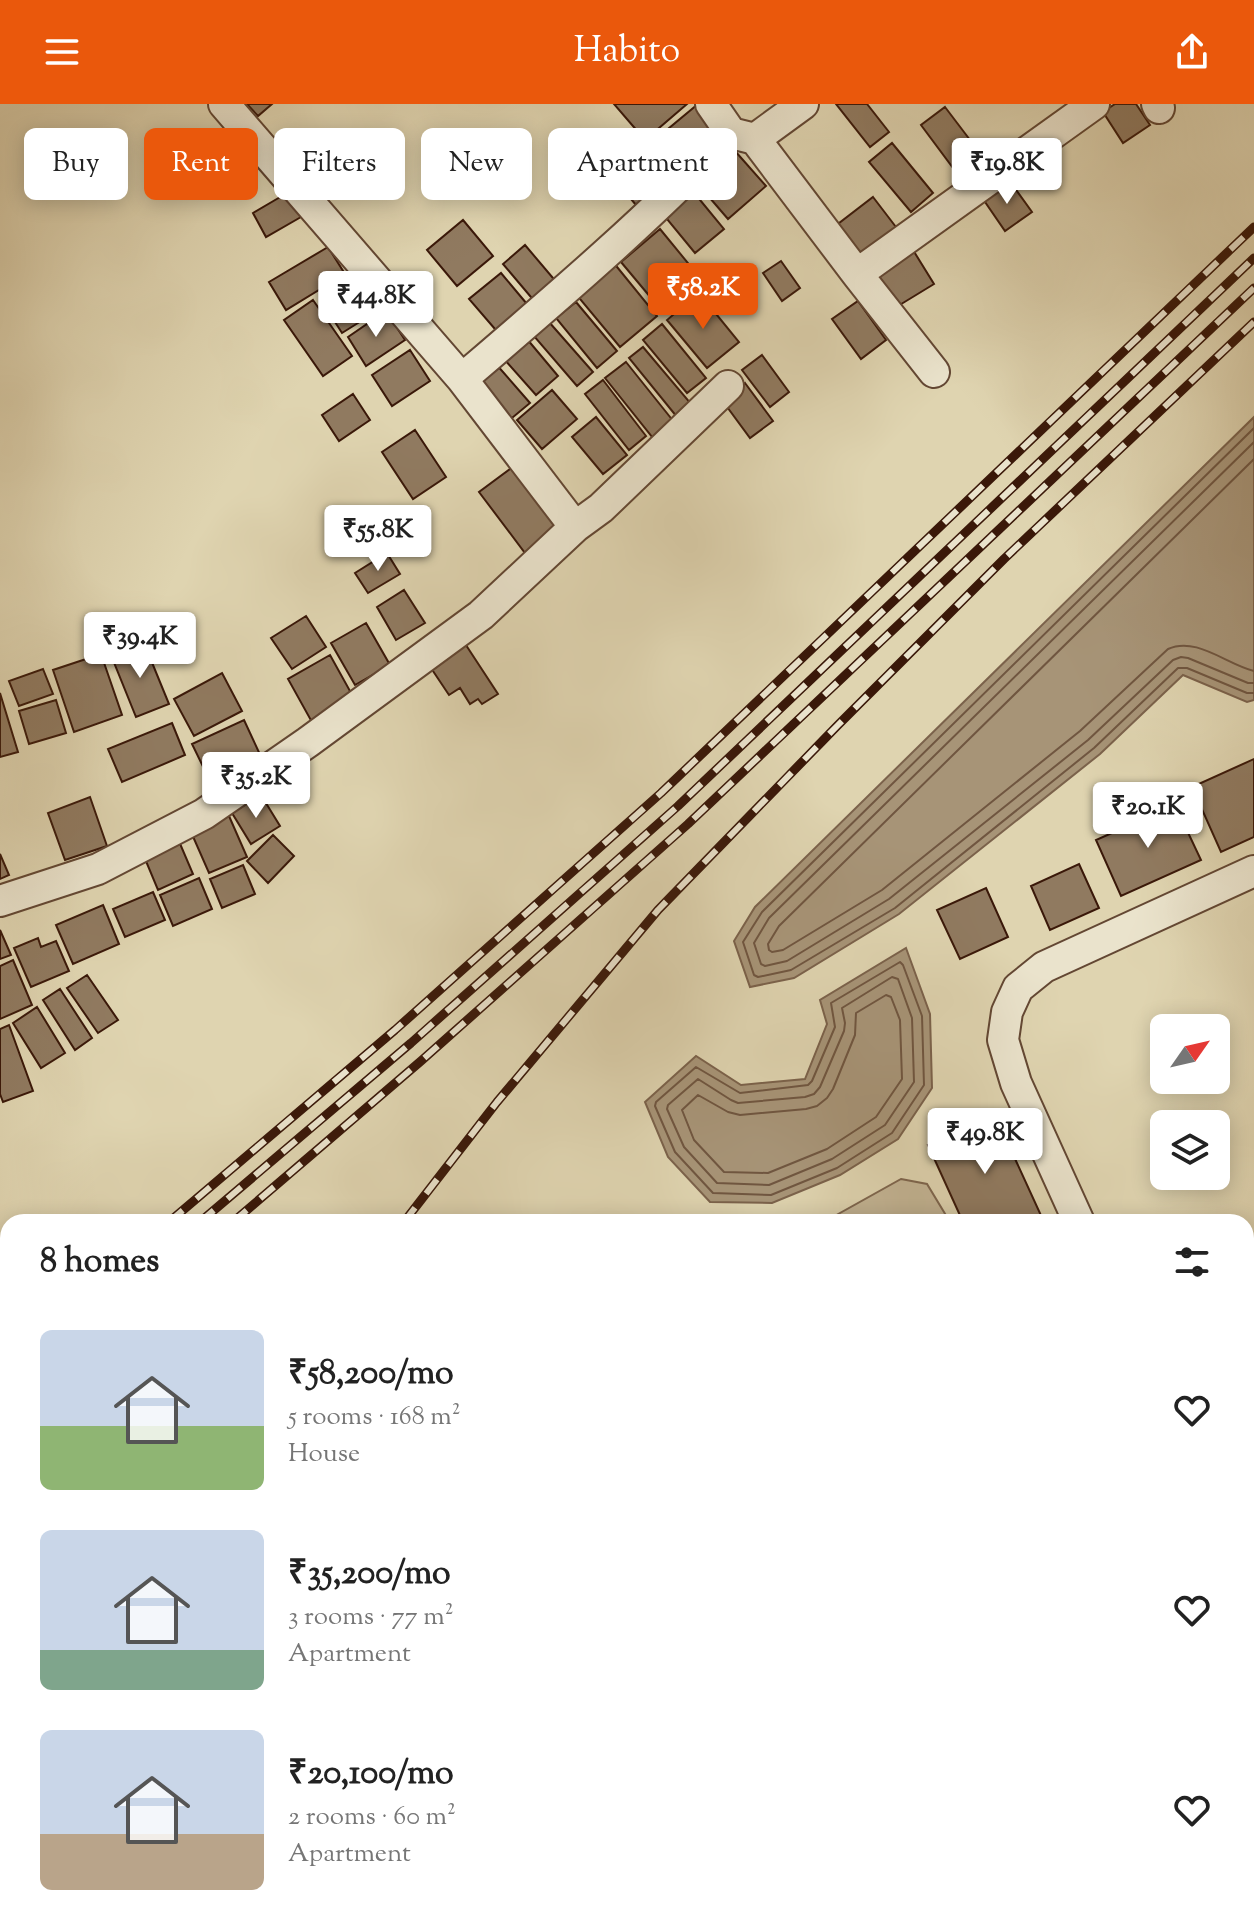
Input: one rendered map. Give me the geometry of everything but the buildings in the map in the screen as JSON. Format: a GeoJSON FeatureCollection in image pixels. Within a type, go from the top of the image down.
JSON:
{"type":"FeatureCollection","features":[{"type":"Feature","properties":{"kind":"street"},"geometry":{"type":"LineString","coordinates":[[224,104],[462,379],[575,527]]}},
{"type":"Feature","properties":{"kind":"street"},"geometry":{"type":"LineString","coordinates":[[711,104],[743,136],[934,372]]}},
{"type":"Feature","properties":{"kind":"street"},"geometry":{"type":"LineString","coordinates":[[462,379],[682,185],[743,136],[803,104]]}},
{"type":"Feature","properties":{"kind":"street"},"geometry":{"type":"LineString","coordinates":[[857,274],[1094,104]]}},
{"type":"Feature","properties":{"kind":"street"},"geometry":{"type":"LineString","coordinates":[[0,901],[98,869],[204,814],[308,742],[481,615],[575,527],[601,508],[728,386]]}},
{"type":"Feature","properties":{"kind":"street"},"geometry":{"type":"LineString","coordinates":[[1075,1214],[1016,1083],[1003,1040],[1007,1012],[1018,988],[1044,967],[1254,871]]}},
{"type":"Feature","properties":{"kind":"shaded area"},"geometry":{"type":"Polygon","coordinates":[[[901,1179],[927,1184],[945,1214],[838,1214],[901,1179]]]}},
{"type":"Feature","properties":{"kind":"water"},"geometry":{"type":"Polygon","coordinates":[[[1254,417],[1254,700],[1247,702],[1183,675],[1100,754],[899,914],[794,978],[750,987],[734,941],[755,907],[1254,417]]]}},
{"type":"Feature","properties":{"kind":"water"},"geometry":{"type":"Polygon","coordinates":[[[906,948],[930,1014],[932,1088],[898,1139],[840,1175],[772,1203],[710,1202],[668,1157],[645,1102],[696,1056],[741,1085],[805,1079],[827,1024],[820,1000],[906,948]]]}},
{"type":"Feature","properties":{"kind":"railway"},"geometry":{"type":"LineString","coordinates":[[178,1214],[395,1030],[661,793],[1254,227]]}},
{"type":"Feature","properties":{"kind":"railway"},"geometry":{"type":"LineString","coordinates":[[209,1214],[411,1043],[678,806],[1254,258]]}},
{"type":"Feature","properties":{"kind":"railway"},"geometry":{"type":"LineString","coordinates":[[242,1214],[421,1061],[688,824],[1254,288]]}},
{"type":"Feature","properties":{"kind":"railway"},"geometry":{"type":"LineString","coordinates":[[410,1214],[497,1102],[658,910],[1004,559],[1254,322]]}}]}
